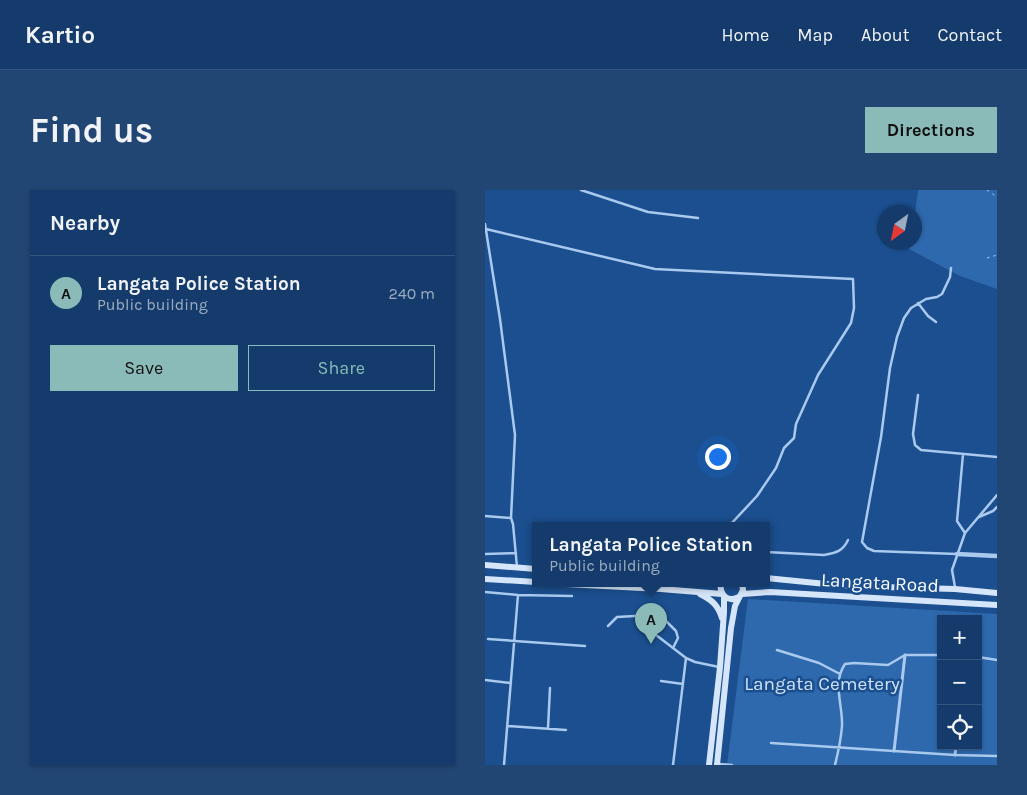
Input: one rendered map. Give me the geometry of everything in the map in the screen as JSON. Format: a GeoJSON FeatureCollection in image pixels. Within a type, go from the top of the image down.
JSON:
{"type":"FeatureCollection","features":[{"type":"Feature","properties":{"kind":"main road"},"geometry":{"type":"LineString","coordinates":[[486,565],[532,569]]}},
{"type":"Feature","properties":{"kind":"main road","name":"Langata Road"},"geometry":{"type":"LineString","coordinates":[[770,578],[846,586],[955,589],[997,593]]}},
{"type":"Feature","properties":{"kind":"main road"},"geometry":{"type":"LineString","coordinates":[[486,579],[532,582]]}},
{"type":"Feature","properties":{"kind":"main road"},"geometry":{"type":"LineString","coordinates":[[623,587],[696,593],[714,602],[719,608],[723,622]]}},
{"type":"Feature","properties":{"kind":"main road"},"geometry":{"type":"LineString","coordinates":[[709,765],[724,612],[720,587]]}},
{"type":"Feature","properties":{"kind":"main road"},"geometry":{"type":"LineString","coordinates":[[717,764],[731,628],[735,606],[743,587]]}},
{"type":"Feature","properties":{"kind":"main road","name":"Langata Road"},"geometry":{"type":"LineString","coordinates":[[696,593],[723,595],[731,599],[741,595],[762,592],[997,605]]}},
{"type":"Feature","properties":{"kind":"street"},"geometry":{"type":"LineString","coordinates":[[957,554],[997,556]]}},
{"type":"Feature","properties":{"kind":"street"},"geometry":{"type":"LineString","coordinates":[[894,751],[905,655]]}},
{"type":"Feature","properties":{"kind":"street"},"geometry":{"type":"LineString","coordinates":[[955,755],[956,750]]}},
{"type":"Feature","properties":{"kind":"lane"},"geometry":{"type":"LineString","coordinates":[[581,190],[648,212],[698,218]]}},
{"type":"Feature","properties":{"kind":"lane"},"geometry":{"type":"LineString","coordinates":[[485,224],[515,435],[511,518],[517,568]]}},
{"type":"Feature","properties":{"kind":"lane"},"geometry":{"type":"LineString","coordinates":[[485,230],[655,270],[853,279],[854,308],[851,323],[818,375],[796,424],[794,438],[785,448],[776,468],[757,496],[733,522]]}},
{"type":"Feature","properties":{"kind":"lane"},"geometry":{"type":"LineString","coordinates":[[951,268],[950,277],[940,295],[925,299],[911,308],[904,318],[893,350],[881,437],[862,542],[867,548],[874,550],[957,554]]}},
{"type":"Feature","properties":{"kind":"lane"},"geometry":{"type":"LineString","coordinates":[[918,303],[928,316],[936,322]]}},
{"type":"Feature","properties":{"kind":"lane"},"geometry":{"type":"LineString","coordinates":[[918,395],[913,434],[915,444],[921,450],[997,457]]}},
{"type":"Feature","properties":{"kind":"lane"},"geometry":{"type":"LineString","coordinates":[[963,454],[957,521],[965,533]]}},
{"type":"Feature","properties":{"kind":"lane"},"geometry":{"type":"LineString","coordinates":[[955,589],[953,570],[965,533],[997,495]]}},
{"type":"Feature","properties":{"kind":"lane"},"geometry":{"type":"LineString","coordinates":[[978,518],[997,507]]}},
{"type":"Feature","properties":{"kind":"lane"},"geometry":{"type":"LineString","coordinates":[[485,516],[511,518]]}},
{"type":"Feature","properties":{"kind":"lane"},"geometry":{"type":"LineString","coordinates":[[770,552],[834,553],[845,548],[849,540]]}},
{"type":"Feature","properties":{"kind":"lane"},"geometry":{"type":"LineString","coordinates":[[485,554],[516,553]]}},
{"type":"Feature","properties":{"kind":"lane"},"geometry":{"type":"LineString","coordinates":[[485,592],[572,596]]}},
{"type":"Feature","properties":{"kind":"lane"},"geometry":{"type":"LineString","coordinates":[[504,765],[518,595]]}},
{"type":"Feature","properties":{"kind":"lane"},"geometry":{"type":"LineString","coordinates":[[608,626],[617,617],[652,615],[663,618],[676,631],[678,638],[673,648]]}},
{"type":"Feature","properties":{"kind":"lane"},"geometry":{"type":"LineString","coordinates":[[644,616],[647,628],[686,658],[695,662],[720,667]]}},
{"type":"Feature","properties":{"kind":"lane"},"geometry":{"type":"LineString","coordinates":[[488,639],[585,646]]}},
{"type":"Feature","properties":{"kind":"lane"},"geometry":{"type":"LineString","coordinates":[[777,650],[819,663],[840,674]]}},
{"type":"Feature","properties":{"kind":"lane"},"geometry":{"type":"LineString","coordinates":[[835,765],[842,724],[839,702],[840,674],[845,664],[854,662],[888,664],[905,655],[937,655]]}},
{"type":"Feature","properties":{"kind":"lane"},"geometry":{"type":"LineString","coordinates":[[673,765],[686,658]]}},
{"type":"Feature","properties":{"kind":"lane"},"geometry":{"type":"LineString","coordinates":[[982,658],[997,660]]}},
{"type":"Feature","properties":{"kind":"lane"},"geometry":{"type":"LineString","coordinates":[[485,680],[511,683]]}},
{"type":"Feature","properties":{"kind":"lane"},"geometry":{"type":"LineString","coordinates":[[661,681],[683,684]]}},
{"type":"Feature","properties":{"kind":"lane"},"geometry":{"type":"LineString","coordinates":[[548,728],[550,688]]}},
{"type":"Feature","properties":{"kind":"lane"},"geometry":{"type":"LineString","coordinates":[[508,726],[566,730]]}},
{"type":"Feature","properties":{"kind":"lane"},"geometry":{"type":"LineString","coordinates":[[771,743],[997,756]]}},
{"type":"Feature","properties":{"kind":"lane"},"geometry":{"type":"LineString","coordinates":[[717,764],[732,765]]}},
{"type":"Feature","properties":{"kind":"path"},"geometry":{"type":"LineString","coordinates":[[987,190],[997,197]]}},
{"type":"Feature","properties":{"kind":"path"},"geometry":{"type":"LineString","coordinates":[[987,258],[997,255]]}},
{"type":"Feature","properties":{"kind":"green space"},"geometry":{"type":"Polygon","coordinates":[[[918,190],[997,190],[997,289],[960,276],[911,250],[922,250],[922,205],[916,205],[918,190]]]}},
{"type":"Feature","properties":{"kind":"green space","name":"Langata Cemetery"},"geometry":{"type":"Polygon","coordinates":[[[748,599],[997,614],[997,765],[727,765],[748,599]]]}},
{"type":"Feature","properties":{"kind":"place","name":"Langata Police Station"},"geometry":{"type":"Point","coordinates":[651,644]}}]}
